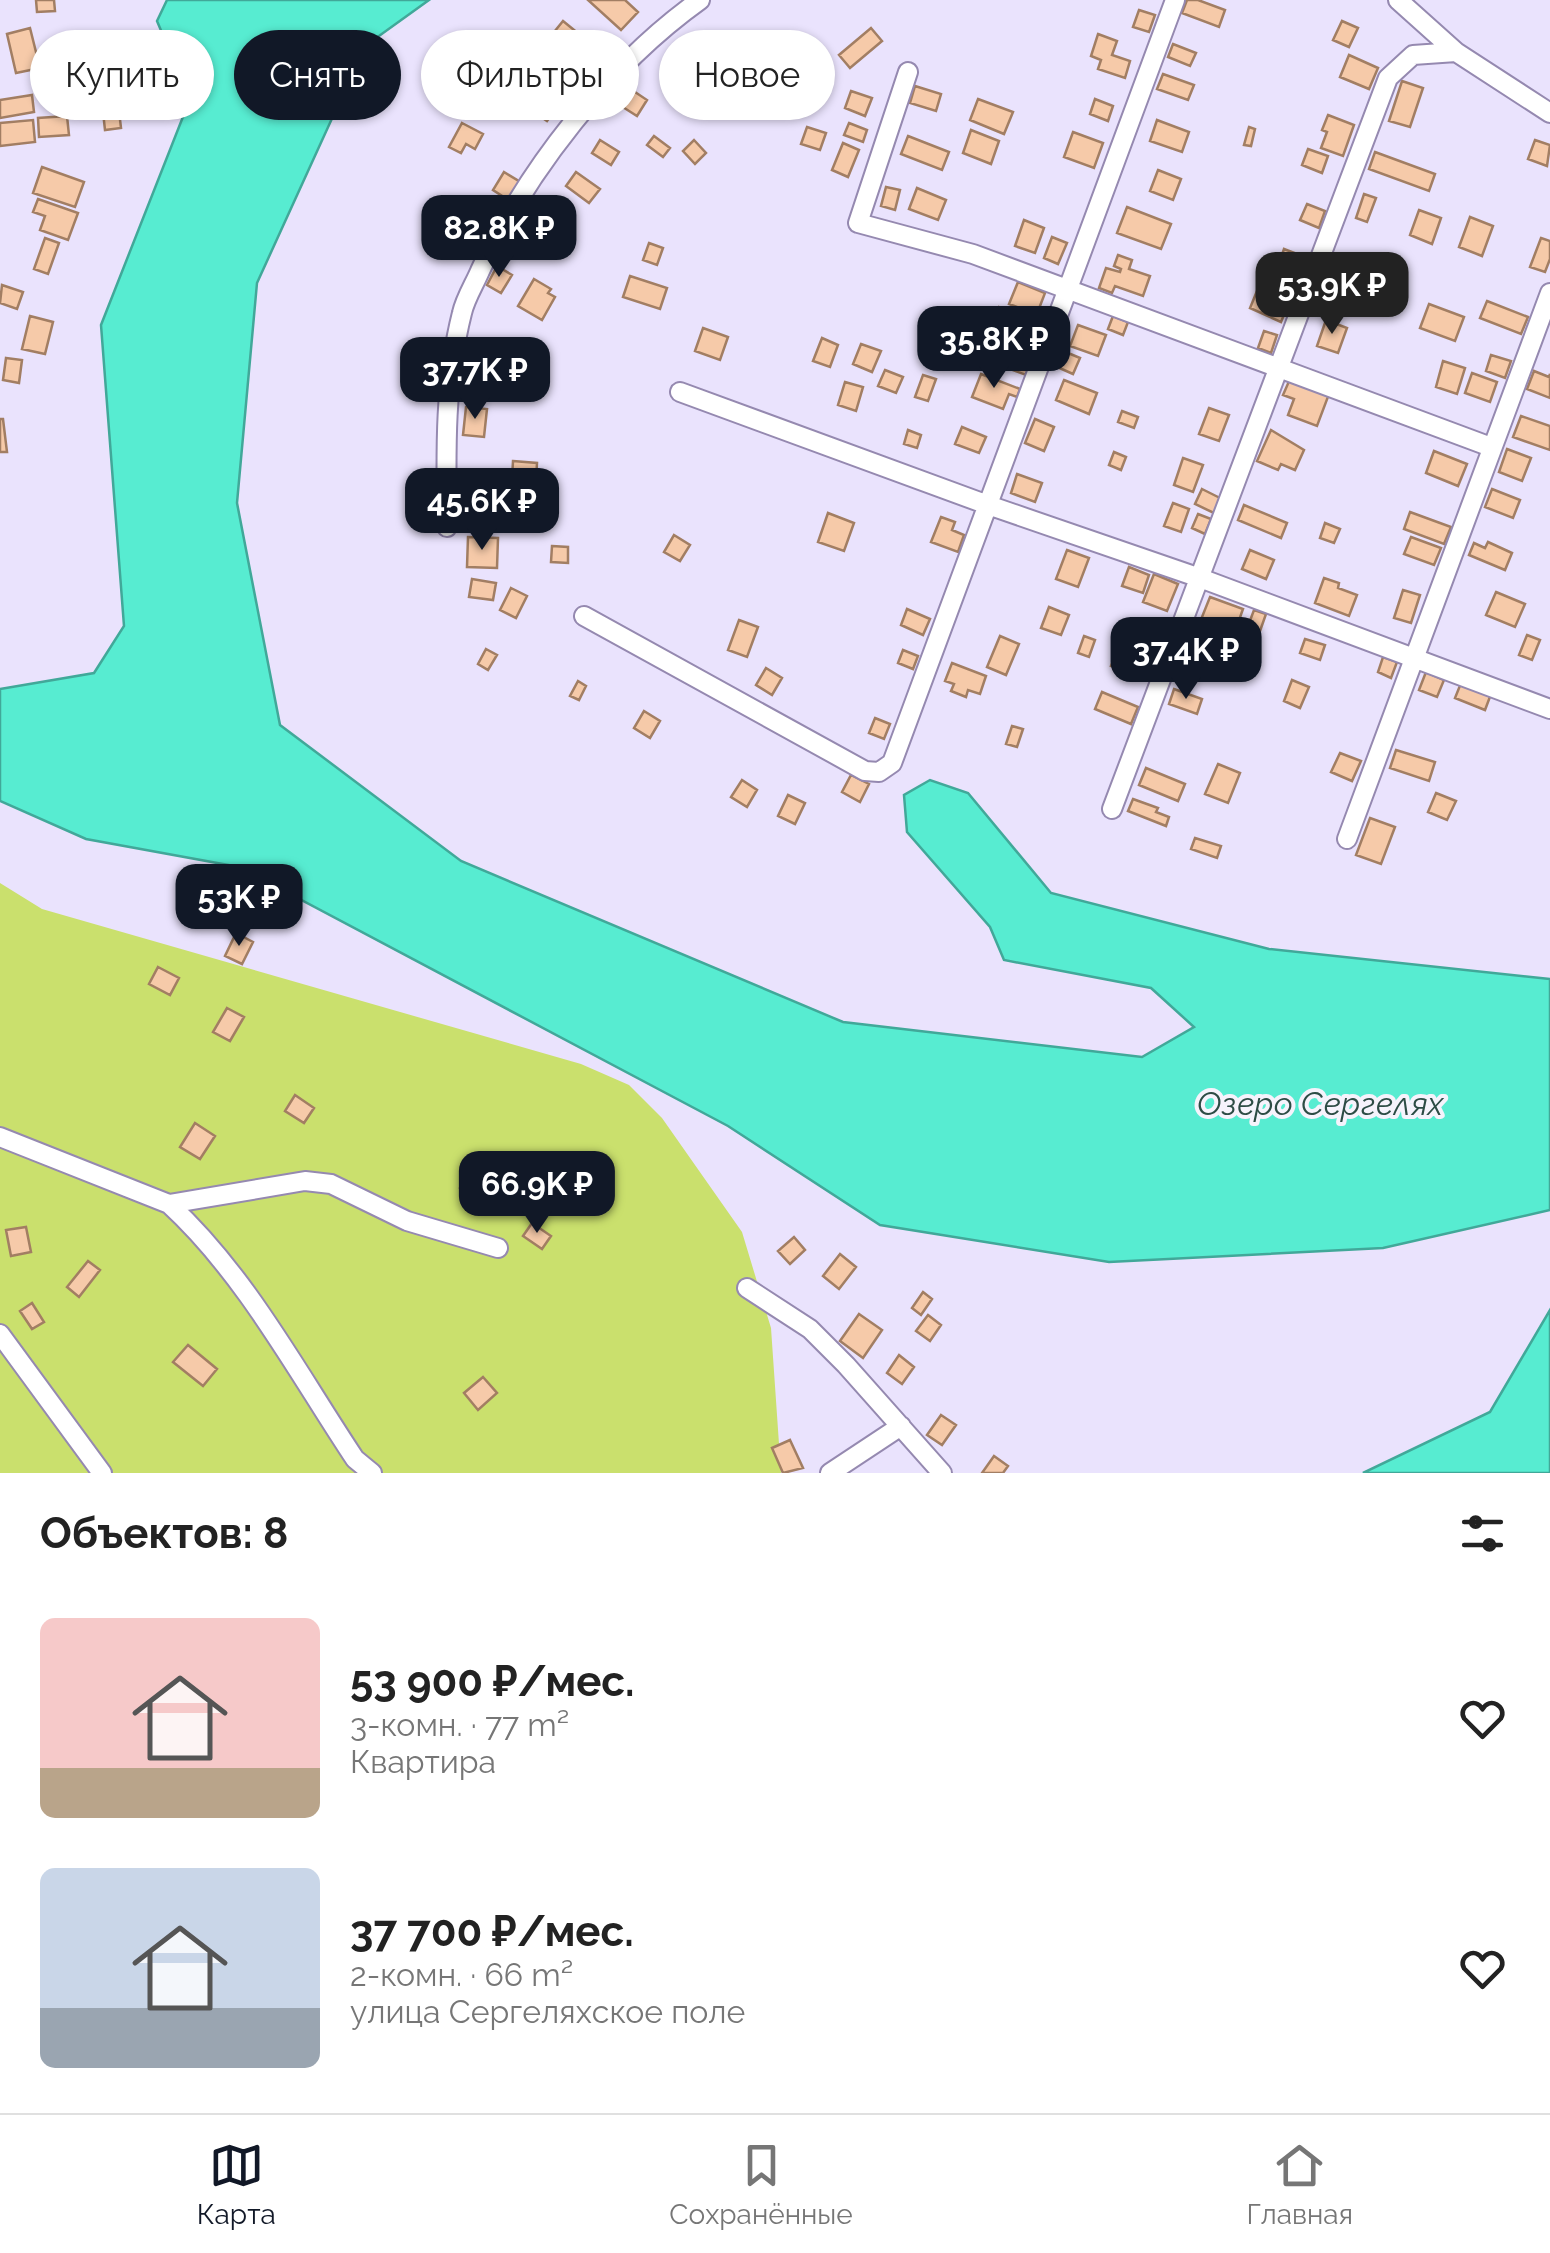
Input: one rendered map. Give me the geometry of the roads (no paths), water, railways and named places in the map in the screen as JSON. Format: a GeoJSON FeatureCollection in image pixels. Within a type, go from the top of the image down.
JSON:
{"type":"FeatureCollection","features":[{"type":"Feature","properties":{"kind":"street"},"geometry":{"type":"LineString","coordinates":[[447,527],[446,414],[462,311],[495,239],[536,175],[604,85],[674,19],[700,0]]}},
{"type":"Feature","properties":{"kind":"street"},"geometry":{"type":"LineString","coordinates":[[584,616],[866,772],[879,772],[892,763],[1175,0]]}},
{"type":"Feature","properties":{"kind":"street"},"geometry":{"type":"LineString","coordinates":[[1398,0],[1456,52],[1550,114]]}},
{"type":"Feature","properties":{"kind":"street"},"geometry":{"type":"LineString","coordinates":[[1112,809],[1388,78],[1413,55],[1456,52]]}},
{"type":"Feature","properties":{"kind":"street"},"geometry":{"type":"LineString","coordinates":[[908,72],[858,222],[973,254],[1491,447]]}},
{"type":"Feature","properties":{"kind":"street"},"geometry":{"type":"LineString","coordinates":[[1346,839],[1550,293]]}},
{"type":"Feature","properties":{"kind":"street"},"geometry":{"type":"LineString","coordinates":[[680,392],[1200,578],[1550,710]]}},
{"type":"Feature","properties":{"kind":"street"},"geometry":{"type":"LineString","coordinates":[[0,1137],[169,1204],[201,1234],[233,1275],[358,1466],[372,1473]]}},
{"type":"Feature","properties":{"kind":"street"},"geometry":{"type":"LineString","coordinates":[[169,1204],[305,1181],[332,1184],[407,1221],[498,1248]]}},
{"type":"Feature","properties":{"kind":"street"},"geometry":{"type":"LineString","coordinates":[[747,1288],[810,1329],[942,1473]]}},
{"type":"Feature","properties":{"kind":"street"},"geometry":{"type":"LineString","coordinates":[[0,1334],[102,1473]]}},
{"type":"Feature","properties":{"kind":"street"},"geometry":{"type":"LineString","coordinates":[[830,1473],[900,1426]]}},
{"type":"Feature","properties":{"kind":"water","name":"Озеро Сергелях"},"geometry":{"type":"Polygon","coordinates":[[[167,0],[429,0],[387,30],[234,30],[234,120],[331,120],[257,283],[237,503],[280,725],[461,861],[843,1022],[1142,1057],[1194,1027],[1151,988],[1004,960],[990,927],[907,832],[904,795],[930,780],[968,793],[1051,893],[1269,949],[1550,979],[1550,1210],[1383,1248],[1109,1262],[880,1225],[728,1126],[239,867],[86,839],[0,801],[0,689],[94,673],[124,626],[101,325],[182,120],[214,120],[214,30],[161,30],[157,21],[167,0]]]}},
{"type":"Feature","properties":{"kind":"water"},"geometry":{"type":"Polygon","coordinates":[[[1550,1310],[1550,1473],[1363,1473],[1490,1412],[1550,1310]]]}}]}
